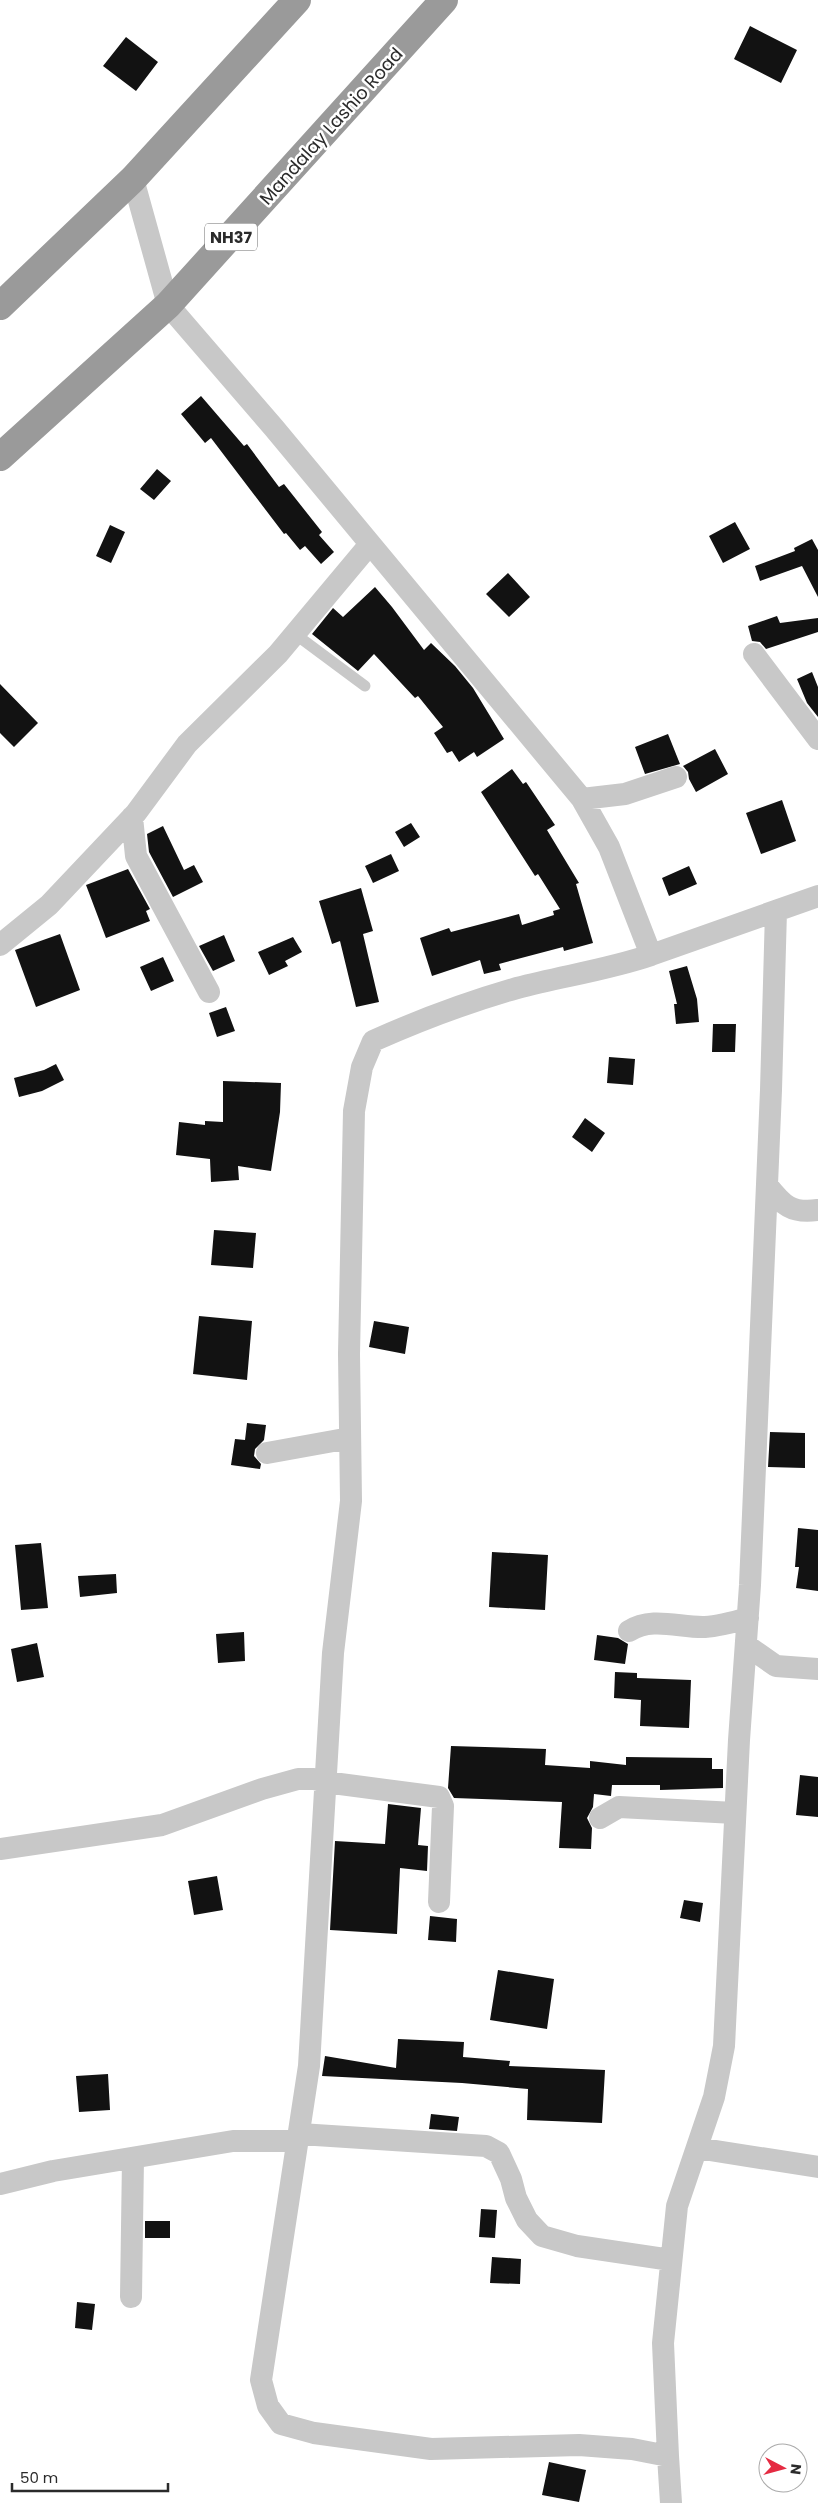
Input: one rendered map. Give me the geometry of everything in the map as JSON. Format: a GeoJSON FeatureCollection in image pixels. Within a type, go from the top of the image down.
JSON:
{"type":"FeatureCollection","features":[{"type":"Feature","properties":{"kind":"highway"},"geometry":{"type":"LineString","coordinates":[[0,306],[133,179],[297,0]]}},
{"type":"Feature","properties":{"kind":"highway","name":"Mandalay Lashio Road"},"geometry":{"type":"LineString","coordinates":[[0,457],[168,305],[444,0]]}},
{"type":"Feature","properties":{"kind":"street"},"geometry":{"type":"LineString","coordinates":[[133,179],[168,305],[582,799],[609,847],[651,955]]}},
{"type":"Feature","properties":{"kind":"street"},"geometry":{"type":"LineString","coordinates":[[0,945],[49,905],[132,817],[188,744],[239,695],[295,634],[370,544]]}},
{"type":"Feature","properties":{"kind":"street"},"geometry":{"type":"LineString","coordinates":[[754,654],[818,739]]}},
{"type":"Feature","properties":{"kind":"street"},"geometry":{"type":"LineString","coordinates":[[582,799],[625,794],[676,777]]}},
{"type":"Feature","properties":{"kind":"street"},"geometry":{"type":"LineString","coordinates":[[132,817],[136,856],[209,992]]}},
{"type":"Feature","properties":{"kind":"street"},"geometry":{"type":"LineString","coordinates":[[668,2456],[632,2449],[579,2444],[431,2449],[314,2433],[281,2424],[268,2406],[261,2380],[309,2066],[333,1653],[351,1501],[349,1354],[354,1111],[362,1067],[373,1041],[420,1020],[517,988],[620,965],[818,896]]}},
{"type":"Feature","properties":{"kind":"street"},"geometry":{"type":"LineString","coordinates":[[671,2503],[663,2343],[677,2206],[714,2097],[724,2046],[735,1813],[748,1618],[767,1185],[776,911]]}},
{"type":"Feature","properties":{"kind":"street"},"geometry":{"type":"LineString","coordinates":[[767,1185],[783,1204],[805,1212],[818,1210]]}},
{"type":"Feature","properties":{"kind":"street"},"geometry":{"type":"LineString","coordinates":[[267,1453],[350,1438]]}},
{"type":"Feature","properties":{"kind":"street"},"geometry":{"type":"LineString","coordinates":[[629,1632],[642,1624],[704,1627],[748,1618]]}},
{"type":"Feature","properties":{"kind":"street"},"geometry":{"type":"LineString","coordinates":[[746,1645],[776,1666],[818,1668]]}},
{"type":"Feature","properties":{"kind":"street"},"geometry":{"type":"LineString","coordinates":[[0,1849],[162,1825],[262,1789],[298,1779],[314,1779],[439,1797],[443,1806],[438,1902]]}},
{"type":"Feature","properties":{"kind":"street"},"geometry":{"type":"LineString","coordinates":[[600,1818],[619,1807],[735,1813]]}},
{"type":"Feature","properties":{"kind":"street"},"geometry":{"type":"LineString","coordinates":[[0,2184],[53,2171],[233,2141],[299,2137],[486,2146],[499,2153],[511,2179],[516,2198],[527,2220],[542,2236],[577,2246],[671,2260]]}},
{"type":"Feature","properties":{"kind":"street"},"geometry":{"type":"LineString","coordinates":[[697,2148],[818,2166]]}},
{"type":"Feature","properties":{"kind":"street"},"geometry":{"type":"LineString","coordinates":[[131,2297],[133,2158]]}},
{"type":"Feature","properties":{"kind":"lane"},"geometry":{"type":"LineString","coordinates":[[295,634],[364,686]]}},
{"type":"Feature","properties":{"kind":"building"},"geometry":{"type":"Polygon","coordinates":[[[750,26],[797,50],[781,83],[734,59],[750,26]]]}},
{"type":"Feature","properties":{"kind":"building"},"geometry":{"type":"Polygon","coordinates":[[[126,37],[158,62],[136,91],[103,66],[126,37]]]}},
{"type":"Feature","properties":{"kind":"building"},"geometry":{"type":"Polygon","coordinates":[[[201,396],[244,446],[247,444],[279,487],[284,484],[322,532],[319,535],[334,552],[321,564],[305,546],[300,550],[286,533],[284,534],[211,438],[205,443],[181,414],[201,396]]]}},
{"type":"Feature","properties":{"kind":"building"},"geometry":{"type":"Polygon","coordinates":[[[157,469],[171,481],[154,500],[140,489],[157,469]]]}},
{"type":"Feature","properties":{"kind":"building"},"geometry":{"type":"Polygon","coordinates":[[[735,522],[750,549],[723,563],[709,536],[735,522]]]}},
{"type":"Feature","properties":{"kind":"building"},"geometry":{"type":"Polygon","coordinates":[[[110,525],[125,532],[111,563],[96,556],[110,525]]]}},
{"type":"Feature","properties":{"kind":"building"},"geometry":{"type":"Polygon","coordinates":[[[812,539],[818,550],[818,597],[802,566],[760,581],[755,566],[795,551],[794,548],[812,539]]]}},
{"type":"Feature","properties":{"kind":"building"},"geometry":{"type":"Polygon","coordinates":[[[508,573],[530,597],[509,617],[486,594],[508,573]]]}},
{"type":"Feature","properties":{"kind":"building"},"geometry":{"type":"Polygon","coordinates":[[[375,587],[424,650],[431,643],[455,666],[473,688],[504,739],[477,757],[474,752],[459,762],[452,751],[447,753],[434,733],[443,727],[418,696],[415,698],[374,654],[358,671],[312,634],[333,608],[343,617],[375,587]]]}},
{"type":"Feature","properties":{"kind":"building"},"geometry":{"type":"Polygon","coordinates":[[[777,616],[780,623],[818,618],[818,632],[766,649],[760,642],[752,641],[748,626],[777,616]]]}},
{"type":"Feature","properties":{"kind":"building"},"geometry":{"type":"Polygon","coordinates":[[[812,672],[818,687],[818,717],[807,703],[797,679],[812,672]]]}},
{"type":"Feature","properties":{"kind":"building"},"geometry":{"type":"Polygon","coordinates":[[[0,684],[38,723],[14,747],[0,733],[0,684]]]}},
{"type":"Feature","properties":{"kind":"building"},"geometry":{"type":"Polygon","coordinates":[[[668,734],[680,764],[645,774],[635,747],[668,734]]]}},
{"type":"Feature","properties":{"kind":"building"},"geometry":{"type":"Polygon","coordinates":[[[715,749],[728,774],[696,792],[689,779],[688,772],[683,766],[715,749]]]}},
{"type":"Feature","properties":{"kind":"building"},"geometry":{"type":"Polygon","coordinates":[[[512,769],[523,784],[526,782],[555,825],[547,830],[579,883],[576,884],[593,943],[564,951],[563,947],[499,964],[501,970],[484,974],[480,960],[432,976],[420,938],[449,928],[451,932],[519,914],[522,925],[554,915],[553,911],[560,909],[538,874],[535,876],[481,792],[512,769]]]}},
{"type":"Feature","properties":{"kind":"building"},"geometry":{"type":"Polygon","coordinates":[[[782,800],[796,841],[761,854],[746,813],[782,800]]]}},
{"type":"Feature","properties":{"kind":"building"},"geometry":{"type":"Polygon","coordinates":[[[411,823],[420,837],[404,847],[395,832],[411,823]]]}},
{"type":"Feature","properties":{"kind":"building"},"geometry":{"type":"Polygon","coordinates":[[[163,826],[184,870],[194,865],[203,882],[173,897],[149,852],[147,834],[163,826]]]}},
{"type":"Feature","properties":{"kind":"building"},"geometry":{"type":"Polygon","coordinates":[[[391,854],[399,871],[373,883],[365,866],[391,854]]]}},
{"type":"Feature","properties":{"kind":"building"},"geometry":{"type":"Polygon","coordinates":[[[689,866],[697,884],[669,896],[662,878],[689,866]]]}},
{"type":"Feature","properties":{"kind":"building"},"geometry":{"type":"Polygon","coordinates":[[[128,869],[150,909],[146,911],[150,921],[106,938],[86,885],[128,869]]]}},
{"type":"Feature","properties":{"kind":"building"},"geometry":{"type":"Polygon","coordinates":[[[361,888],[373,931],[363,934],[379,1002],[356,1007],[340,941],[332,944],[319,901],[361,888]]]}},
{"type":"Feature","properties":{"kind":"building"},"geometry":{"type":"Polygon","coordinates":[[[60,934],[80,990],[36,1007],[15,950],[60,934]]]}},
{"type":"Feature","properties":{"kind":"building"},"geometry":{"type":"Polygon","coordinates":[[[224,935],[235,961],[213,971],[199,946],[224,935]]]}},
{"type":"Feature","properties":{"kind":"building"},"geometry":{"type":"Polygon","coordinates":[[[293,937],[302,952],[285,961],[288,966],[269,975],[258,952],[293,937]]]}},
{"type":"Feature","properties":{"kind":"building"},"geometry":{"type":"Polygon","coordinates":[[[163,957],[174,981],[151,991],[140,967],[163,957]]]}},
{"type":"Feature","properties":{"kind":"building"},"geometry":{"type":"Polygon","coordinates":[[[687,966],[697,999],[699,1022],[676,1024],[674,1004],[677,1004],[669,971],[687,966]]]}},
{"type":"Feature","properties":{"kind":"building"},"geometry":{"type":"Polygon","coordinates":[[[226,1007],[235,1031],[217,1037],[209,1013],[226,1007]]]}},
{"type":"Feature","properties":{"kind":"building"},"geometry":{"type":"Polygon","coordinates":[[[713,1024],[736,1024],[735,1052],[712,1052],[713,1024]]]}},
{"type":"Feature","properties":{"kind":"building"},"geometry":{"type":"Polygon","coordinates":[[[609,1057],[635,1059],[633,1085],[607,1083],[609,1057]]]}},
{"type":"Feature","properties":{"kind":"building"},"geometry":{"type":"Polygon","coordinates":[[[56,1064],[64,1080],[42,1091],[19,1097],[14,1078],[44,1070],[56,1064]]]}},
{"type":"Feature","properties":{"kind":"building"},"geometry":{"type":"Polygon","coordinates":[[[223,1081],[281,1083],[280,1112],[271,1171],[238,1166],[239,1180],[211,1182],[210,1159],[176,1155],[179,1122],[205,1125],[205,1121],[223,1122],[223,1081]]]}},
{"type":"Feature","properties":{"kind":"building"},"geometry":{"type":"Polygon","coordinates":[[[585,1118],[605,1133],[592,1152],[572,1137],[585,1118]]]}},
{"type":"Feature","properties":{"kind":"building"},"geometry":{"type":"Polygon","coordinates":[[[214,1230],[256,1233],[253,1268],[211,1265],[214,1230]]]}},
{"type":"Feature","properties":{"kind":"building"},"geometry":{"type":"Polygon","coordinates":[[[199,1316],[252,1321],[247,1380],[193,1374],[199,1316]]]}},
{"type":"Feature","properties":{"kind":"building"},"geometry":{"type":"Polygon","coordinates":[[[374,1321],[409,1327],[405,1354],[369,1347],[374,1321]]]}},
{"type":"Feature","properties":{"kind":"building"},"geometry":{"type":"Polygon","coordinates":[[[247,1423],[266,1425],[264,1440],[255,1449],[254,1456],[261,1464],[260,1469],[231,1465],[235,1439],[245,1440],[247,1423]]]}},
{"type":"Feature","properties":{"kind":"building"},"geometry":{"type":"Polygon","coordinates":[[[770,1432],[805,1433],[805,1468],[768,1467],[770,1432]]]}},
{"type":"Feature","properties":{"kind":"building"},"geometry":{"type":"Polygon","coordinates":[[[798,1528],[818,1530],[818,1591],[796,1588],[799,1567],[795,1567],[798,1528]]]}},
{"type":"Feature","properties":{"kind":"building"},"geometry":{"type":"Polygon","coordinates":[[[41,1543],[48,1608],[21,1610],[15,1545],[41,1543]]]}},
{"type":"Feature","properties":{"kind":"building"},"geometry":{"type":"Polygon","coordinates":[[[492,1552],[548,1555],[545,1610],[489,1607],[492,1552]]]}},
{"type":"Feature","properties":{"kind":"building"},"geometry":{"type":"Polygon","coordinates":[[[116,1574],[117,1593],[80,1597],[78,1576],[116,1574]]]}},
{"type":"Feature","properties":{"kind":"building"},"geometry":{"type":"Polygon","coordinates":[[[244,1632],[245,1661],[218,1663],[216,1634],[244,1632]]]}},
{"type":"Feature","properties":{"kind":"building"},"geometry":{"type":"Polygon","coordinates":[[[597,1635],[618,1638],[628,1644],[625,1664],[594,1660],[597,1635]]]}},
{"type":"Feature","properties":{"kind":"building"},"geometry":{"type":"Polygon","coordinates":[[[37,1643],[44,1677],[17,1682],[11,1649],[37,1643]]]}},
{"type":"Feature","properties":{"kind":"building"},"geometry":{"type":"Polygon","coordinates":[[[615,1672],[637,1673],[637,1678],[691,1680],[689,1728],[640,1726],[641,1700],[614,1698],[615,1672]]]}},
{"type":"Feature","properties":{"kind":"building"},"geometry":{"type":"Polygon","coordinates":[[[451,1746],[546,1749],[545,1765],[590,1768],[590,1761],[626,1765],[626,1757],[712,1758],[712,1769],[723,1769],[723,1788],[660,1790],[660,1785],[612,1785],[611,1796],[594,1794],[593,1807],[587,1818],[592,1828],[591,1849],[559,1848],[562,1802],[454,1798],[448,1788],[451,1746]]]}},
{"type":"Feature","properties":{"kind":"building"},"geometry":{"type":"Polygon","coordinates":[[[800,1775],[818,1777],[818,1817],[796,1815],[800,1775]]]}},
{"type":"Feature","properties":{"kind":"building"},"geometry":{"type":"Polygon","coordinates":[[[388,1804],[421,1808],[418,1845],[428,1846],[427,1871],[400,1868],[397,1934],[330,1930],[335,1841],[385,1844],[388,1804]]]}},
{"type":"Feature","properties":{"kind":"building"},"geometry":{"type":"Polygon","coordinates":[[[217,1876],[223,1910],[194,1915],[188,1881],[217,1876]]]}},
{"type":"Feature","properties":{"kind":"building"},"geometry":{"type":"Polygon","coordinates":[[[684,1900],[703,1903],[700,1922],[680,1918],[684,1900]]]}},
{"type":"Feature","properties":{"kind":"building"},"geometry":{"type":"Polygon","coordinates":[[[430,1916],[457,1919],[456,1942],[428,1940],[430,1916]]]}},
{"type":"Feature","properties":{"kind":"building"},"geometry":{"type":"Polygon","coordinates":[[[498,1970],[554,1979],[547,2029],[490,2020],[498,1970]]]}},
{"type":"Feature","properties":{"kind":"building"},"geometry":{"type":"Polygon","coordinates":[[[398,2039],[464,2042],[463,2057],[510,2061],[509,2066],[605,2070],[602,2123],[527,2120],[528,2089],[462,2083],[322,2076],[325,2056],[396,2068],[398,2039]]]}},
{"type":"Feature","properties":{"kind":"building"},"geometry":{"type":"Polygon","coordinates":[[[108,2074],[110,2110],[79,2112],[76,2076],[108,2074]]]}},
{"type":"Feature","properties":{"kind":"building"},"geometry":{"type":"Polygon","coordinates":[[[431,2114],[459,2117],[457,2131],[429,2129],[431,2114]]]}},
{"type":"Feature","properties":{"kind":"building"},"geometry":{"type":"Polygon","coordinates":[[[481,2209],[497,2210],[495,2238],[479,2237],[481,2209]]]}},
{"type":"Feature","properties":{"kind":"building"},"geometry":{"type":"Polygon","coordinates":[[[145,2221],[170,2221],[170,2238],[145,2238],[145,2221]]]}},
{"type":"Feature","properties":{"kind":"building"},"geometry":{"type":"Polygon","coordinates":[[[492,2257],[521,2259],[520,2284],[490,2283],[492,2257]]]}},
{"type":"Feature","properties":{"kind":"building"},"geometry":{"type":"Polygon","coordinates":[[[77,2302],[95,2304],[92,2330],[75,2328],[77,2302]]]}},
{"type":"Feature","properties":{"kind":"building"},"geometry":{"type":"Polygon","coordinates":[[[549,2462],[586,2470],[579,2502],[542,2495],[549,2462]]]}}]}
